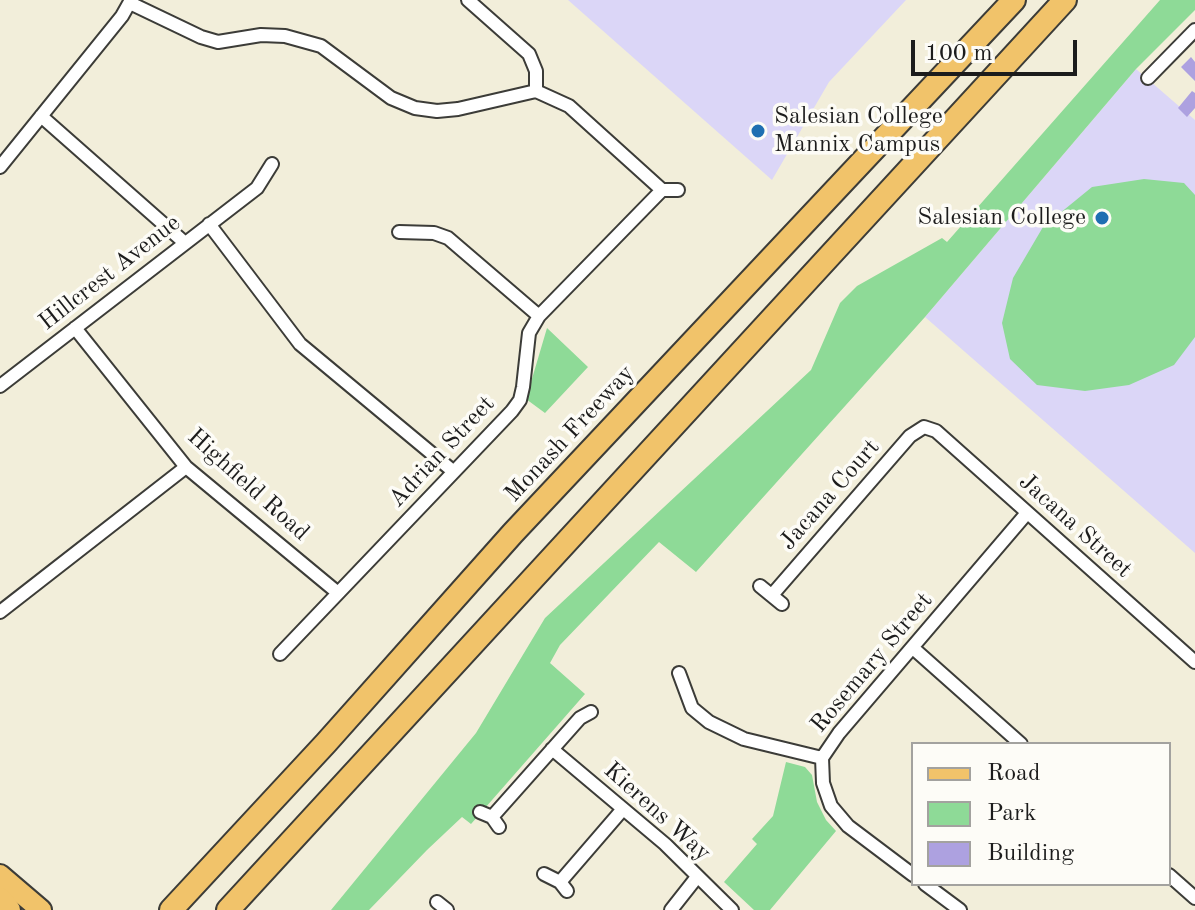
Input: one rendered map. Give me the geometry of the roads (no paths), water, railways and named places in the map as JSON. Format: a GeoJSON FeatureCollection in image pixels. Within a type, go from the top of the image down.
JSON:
{"type":"FeatureCollection","features":[{"type":"Feature","properties":{"kind":"highway","name":"Monash Freeway"},"geometry":{"type":"LineString","coordinates":[[171,910],[326,743],[513,533],[1014,0]]}},
{"type":"Feature","properties":{"kind":"highway"},"geometry":{"type":"LineString","coordinates":[[228,910],[1065,0]]}},
{"type":"Feature","properties":{"kind":"highway"},"geometry":{"type":"LineString","coordinates":[[0,898],[12,910]]}},
{"type":"Feature","properties":{"kind":"main road"},"geometry":{"type":"LineString","coordinates":[[0,875],[41,910]]}},
{"type":"Feature","properties":{"kind":"street"},"geometry":{"type":"LineString","coordinates":[[468,0],[529,54],[536,71],[536,91]]}},
{"type":"Feature","properties":{"kind":"street"},"geometry":{"type":"LineString","coordinates":[[0,167],[130,2],[182,29],[218,42],[261,35],[285,36],[312,43],[337,56],[391,98],[415,108],[437,111],[458,109],[536,91],[569,106],[662,190],[678,190]]}},
{"type":"Feature","properties":{"kind":"street"},"geometry":{"type":"LineString","coordinates":[[1148,78],[1195,30]]}},
{"type":"Feature","properties":{"kind":"street"},"geometry":{"type":"LineString","coordinates":[[41,116],[185,243]]}},
{"type":"Feature","properties":{"kind":"street","name":"Hillcrest Avenue"},"geometry":{"type":"LineString","coordinates":[[0,386],[257,188],[272,164]]}},
{"type":"Feature","properties":{"kind":"street","name":"Adrian Street"},"geometry":{"type":"LineString","coordinates":[[280,654],[520,400],[529,333],[539,316],[662,190]]}},
{"type":"Feature","properties":{"kind":"street"},"geometry":{"type":"LineString","coordinates":[[209,224],[300,344],[454,472]]}},
{"type":"Feature","properties":{"kind":"street"},"geometry":{"type":"LineString","coordinates":[[399,232],[434,233],[448,238],[539,316]]}},
{"type":"Feature","properties":{"kind":"street","name":"Highfield Road"},"geometry":{"type":"LineString","coordinates":[[75,328],[186,467],[338,593]]}},
{"type":"Feature","properties":{"kind":"street","name":"Jacana Street"},"geometry":{"type":"LineString","coordinates":[[924,427],[936,431],[1195,662]]}},
{"type":"Feature","properties":{"kind":"street","name":"Jacana Court"},"geometry":{"type":"LineString","coordinates":[[772,595],[910,436],[924,427]]}},
{"type":"Feature","properties":{"kind":"street"},"geometry":{"type":"LineString","coordinates":[[0,612],[186,467]]}},
{"type":"Feature","properties":{"kind":"street","name":"Rosemary Street"},"geometry":{"type":"LineString","coordinates":[[911,873],[848,826],[831,806],[823,783],[822,758],[839,733],[1027,513]]}},
{"type":"Feature","properties":{"kind":"street"},"geometry":{"type":"LineString","coordinates":[[760,586],[782,604]]}},
{"type":"Feature","properties":{"kind":"street"},"geometry":{"type":"LineString","coordinates":[[913,648],[1019,742]]}},
{"type":"Feature","properties":{"kind":"street"},"geometry":{"type":"LineString","coordinates":[[679,673],[692,708],[709,722],[744,739],[822,758]]}},
{"type":"Feature","properties":{"kind":"street"},"geometry":{"type":"LineString","coordinates":[[490,819],[580,718],[591,712]]}},
{"type":"Feature","properties":{"kind":"street","name":"Kierens Way"},"geometry":{"type":"LineString","coordinates":[[552,749],[665,844],[732,910]]}},
{"type":"Feature","properties":{"kind":"street"},"geometry":{"type":"LineString","coordinates":[[544,874],[563,887],[623,809]]}},
{"type":"Feature","properties":{"kind":"street"},"geometry":{"type":"LineString","coordinates":[[671,910],[697,877]]}},
{"type":"Feature","properties":{"kind":"street"},"geometry":{"type":"LineString","coordinates":[[1171,877],[1195,898]]}},
{"type":"Feature","properties":{"kind":"street"},"geometry":{"type":"LineString","coordinates":[[928,886],[960,910]]}},
{"type":"Feature","properties":{"kind":"place","name":"Salesian College Mannix Campus"},"geometry":{"type":"Point","coordinates":[758,131]}},
{"type":"Feature","properties":{"kind":"place","name":"Salesian College"},"geometry":{"type":"Point","coordinates":[1102,218]}}]}
